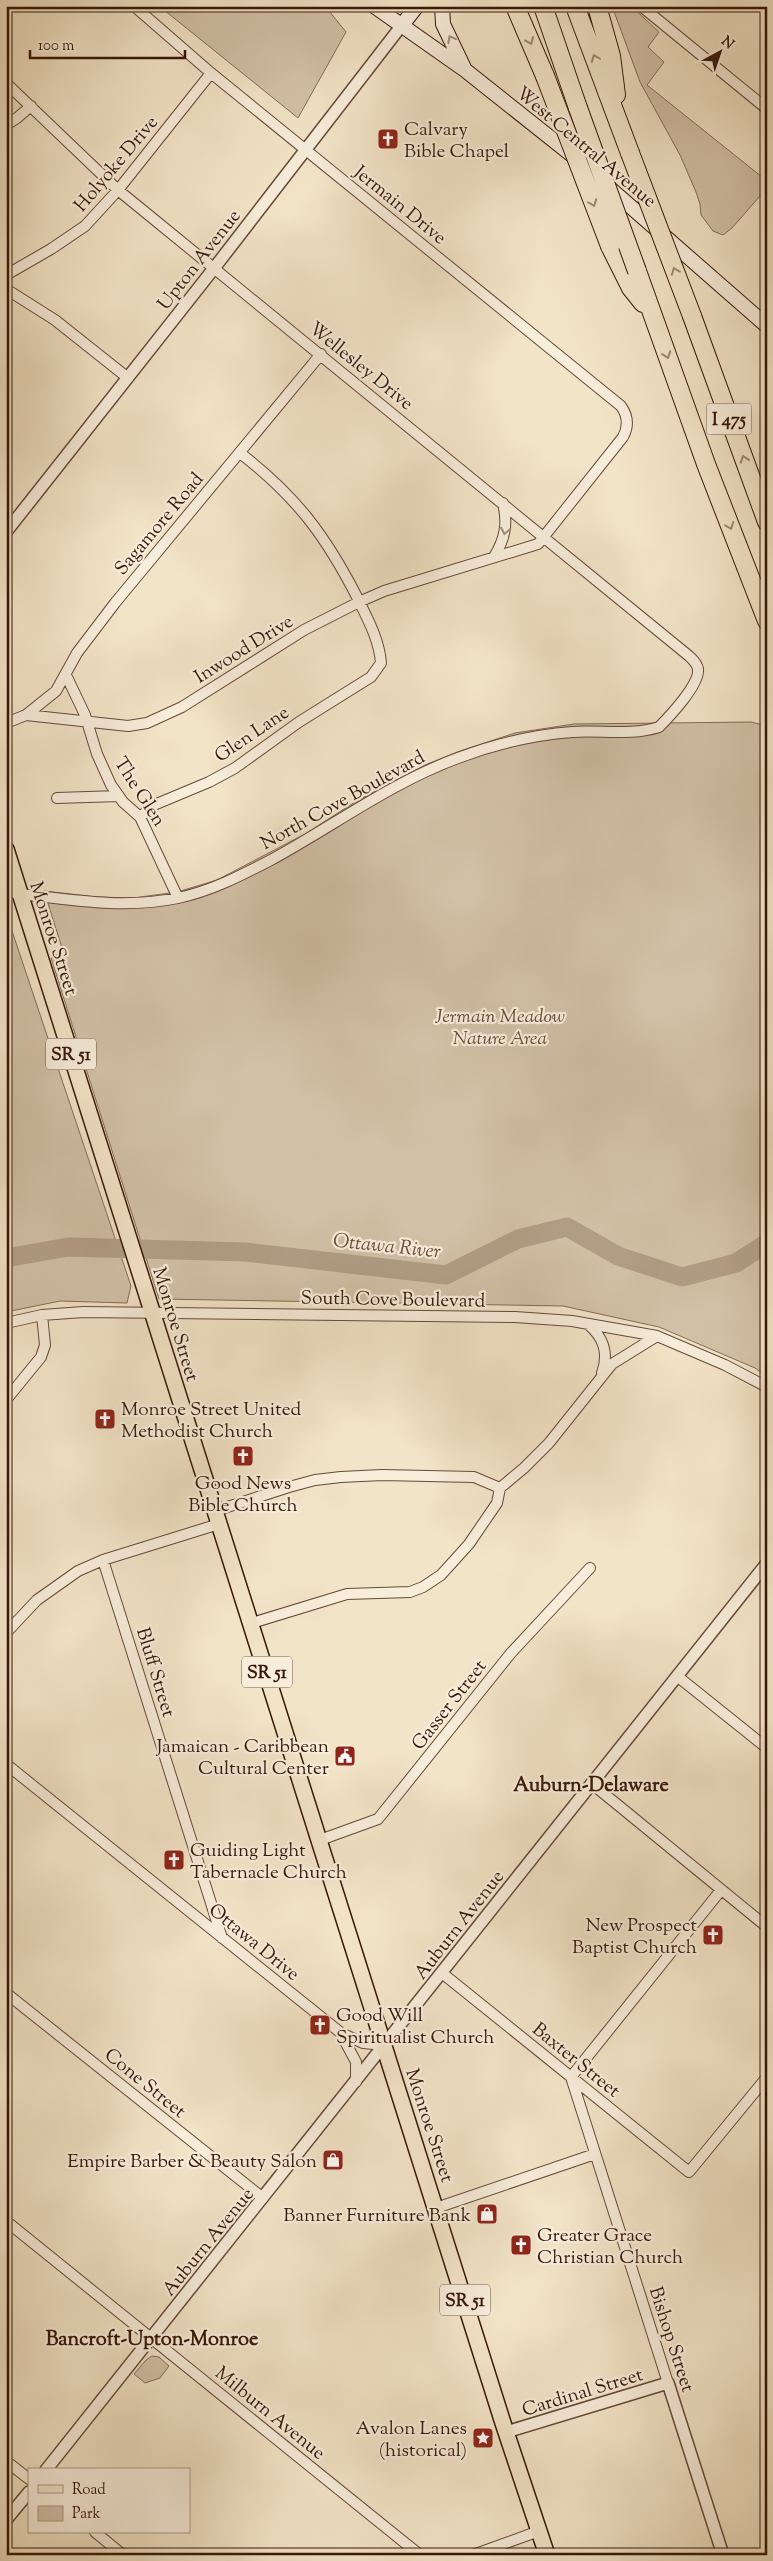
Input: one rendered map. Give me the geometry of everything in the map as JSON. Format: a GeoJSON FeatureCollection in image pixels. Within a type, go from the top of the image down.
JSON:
{"type":"FeatureCollection","features":[{"type":"Feature","properties":{"kind":"highway"},"geometry":{"type":"LineString","coordinates":[[515,6],[545,76],[610,246],[631,288],[650,309]]}},
{"type":"Feature","properties":{"kind":"highway","name":"I 475"},"geometry":{"type":"LineString","coordinates":[[543,6],[650,309],[767,621]]}},
{"type":"Feature","properties":{"kind":"highway","name":"I 475"},"geometry":{"type":"LineString","coordinates":[[575,6],[692,316],[767,522]]}},
{"type":"Feature","properties":{"kind":"highway"},"geometry":{"type":"LineString","coordinates":[[597,6],[611,56],[620,125]]}},
{"type":"Feature","properties":{"kind":"main road","name":"West Central Avenue"},"geometry":{"type":"LineString","coordinates":[[374,6],[465,70],[551,137],[767,326]]}},
{"type":"Feature","properties":{"kind":"main road","name":"Upton Avenue"},"geometry":{"type":"LineString","coordinates":[[402,25],[416,6]]}},
{"type":"Feature","properties":{"kind":"main road"},"geometry":{"type":"LineString","coordinates":[[442,6],[443,24],[465,70]]}},
{"type":"Feature","properties":{"kind":"main road","name":"Monroe Street"},"geometry":{"type":"LineString","coordinates":[[6,849],[13,892],[122,1214],[506,2432],[547,2555]]}},
{"type":"Feature","properties":{"kind":"street","name":"Jermain Drive"},"geometry":{"type":"LineString","coordinates":[[134,6],[212,73],[621,406],[625,412],[628,425],[623,437]]}},
{"type":"Feature","properties":{"kind":"street"},"geometry":{"type":"LineString","coordinates":[[642,6],[767,109]]}},
{"type":"Feature","properties":{"kind":"street","name":"Upton Avenue"},"geometry":{"type":"LineString","coordinates":[[6,532],[215,268],[402,25]]}},
{"type":"Feature","properties":{"kind":"street","name":"Holyoke Drive"},"geometry":{"type":"LineString","coordinates":[[6,275],[51,249],[85,226],[118,190],[212,73]]}},
{"type":"Feature","properties":{"kind":"street","name":"Wellesley Drive"},"geometry":{"type":"LineString","coordinates":[[6,83],[118,190],[689,656],[696,663],[698,670]]}},
{"type":"Feature","properties":{"kind":"street"},"geometry":{"type":"LineString","coordinates":[[6,125],[18,118],[31,106]]}},
{"type":"Feature","properties":{"kind":"street"},"geometry":{"type":"LineString","coordinates":[[6,289],[55,320],[128,378]]}},
{"type":"Feature","properties":{"kind":"street","name":"Sagamore Road"},"geometry":{"type":"LineString","coordinates":[[26,715],[56,691],[77,653],[115,603],[321,354]]}},
{"type":"Feature","properties":{"kind":"street","name":"Inwood Drive"},"geometry":{"type":"LineString","coordinates":[[6,722],[26,715],[128,726],[147,723],[165,716],[304,630],[359,602],[384,591],[538,544],[623,437]]}},
{"type":"Feature","properties":{"kind":"street"},"geometry":{"type":"LineString","coordinates":[[240,452],[272,478],[298,504],[341,565],[359,602]]}},
{"type":"Feature","properties":{"kind":"street"},"geometry":{"type":"LineString","coordinates":[[494,558],[502,544],[507,519],[503,503]]}},
{"type":"Feature","properties":{"kind":"street","name":"Glen Lane"},"geometry":{"type":"LineString","coordinates":[[140,817],[154,805],[209,782],[235,768],[299,722],[378,671],[381,663],[380,651],[373,628],[359,602]]}},
{"type":"Feature","properties":{"kind":"street","name":"North Cove Boulevard"},"geometry":{"type":"LineString","coordinates":[[13,892],[95,903],[133,904],[178,898],[219,886],[308,839],[388,790],[459,757],[517,740],[573,732],[642,730],[659,727],[696,680],[698,670]]}},
{"type":"Feature","properties":{"kind":"street","name":"The Glen"},"geometry":{"type":"LineString","coordinates":[[66,675],[87,722],[97,754],[118,796],[140,817],[178,898]]}},
{"type":"Feature","properties":{"kind":"street"},"geometry":{"type":"LineString","coordinates":[[57,798],[118,796]]}},
{"type":"Feature","properties":{"kind":"street","name":"South Cove Boulevard"},"geometry":{"type":"LineString","coordinates":[[6,1323],[42,1315],[151,1305],[515,1317],[588,1324],[658,1336],[725,1365],[767,1387]]}},
{"type":"Feature","properties":{"kind":"street"},"geometry":{"type":"LineString","coordinates":[[6,1400],[41,1357],[45,1345],[42,1315]]}},
{"type":"Feature","properties":{"kind":"street"},"geometry":{"type":"LineString","coordinates":[[588,1324],[597,1332],[606,1353],[605,1364],[600,1378]]}},
{"type":"Feature","properties":{"kind":"street"},"geometry":{"type":"LineString","coordinates":[[252,1623],[347,1594],[410,1592],[423,1587],[441,1575],[469,1544],[497,1503],[500,1488],[524,1468],[549,1443],[612,1364],[658,1336]]}},
{"type":"Feature","properties":{"kind":"street"},"geometry":{"type":"LineString","coordinates":[[6,1633],[37,1600],[78,1571],[217,1518],[289,1487],[315,1480],[382,1475],[474,1477],[500,1488]]}},
{"type":"Feature","properties":{"kind":"street","name":"Bluff Street"},"geometry":{"type":"LineString","coordinates":[[103,1560],[222,1938]]}},
{"type":"Feature","properties":{"kind":"street","name":"Auburn Avenue"},"geometry":{"type":"LineString","coordinates":[[48,2468],[385,2046],[676,1676],[766,1567]]}},
{"type":"Feature","properties":{"kind":"street","name":"Gasser Street"},"geometry":{"type":"LineString","coordinates":[[320,1840],[378,1819],[511,1653],[590,1568]]}},
{"type":"Feature","properties":{"kind":"street"},"geometry":{"type":"LineString","coordinates":[[676,1676],[767,1748]]}},
{"type":"Feature","properties":{"kind":"street","name":"Ottawa Drive"},"geometry":{"type":"LineString","coordinates":[[6,1764],[341,2033],[363,2043],[385,2046]]}},
{"type":"Feature","properties":{"kind":"street"},"geometry":{"type":"LineString","coordinates":[[591,1783],[767,1927]]}},
{"type":"Feature","properties":{"kind":"street"},"geometry":{"type":"LineString","coordinates":[[571,2077],[721,1890]]}},
{"type":"Feature","properties":{"kind":"street","name":"Baxter Street"},"geometry":{"type":"LineString","coordinates":[[442,1973],[689,2172],[767,2077]]}},
{"type":"Feature","properties":{"kind":"street","name":"Cone Street"},"geometry":{"type":"LineString","coordinates":[[6,1993],[263,2198]]}},
{"type":"Feature","properties":{"kind":"street","name":"Ottawa Drive"},"geometry":{"type":"LineString","coordinates":[[341,2033],[356,2062],[356,2082]]}},
{"type":"Feature","properties":{"kind":"street","name":"Bishop Street"},"geometry":{"type":"LineString","coordinates":[[571,2077],[723,2555]]}},
{"type":"Feature","properties":{"kind":"street"},"geometry":{"type":"LineString","coordinates":[[436,2208],[596,2154]]}},
{"type":"Feature","properties":{"kind":"street","name":"Milburn Avenue"},"geometry":{"type":"LineString","coordinates":[[6,2221],[420,2555]]}},
{"type":"Feature","properties":{"kind":"street","name":"Cardinal Street"},"geometry":{"type":"LineString","coordinates":[[506,2432],[668,2382]]}},
{"type":"Feature","properties":{"kind":"street"},"geometry":{"type":"LineString","coordinates":[[6,2462],[28,2478]]}},
{"type":"Feature","properties":{"kind":"street"},"geometry":{"type":"LineString","coordinates":[[6,2520],[28,2493]]}},
{"type":"Feature","properties":{"kind":"street"},"geometry":{"type":"LineString","coordinates":[[473,2555],[539,2531]]}},
{"type":"Feature","properties":{"kind":"street"},"geometry":{"type":"LineString","coordinates":[[97,2534],[123,2555]]}},
{"type":"Feature","properties":{"kind":"green space"},"geometry":{"type":"Polygon","coordinates":[[[159,6],[325,6],[346,32],[298,118],[159,6]]]}},
{"type":"Feature","properties":{"kind":"green space"},"geometry":{"type":"Polygon","coordinates":[[[612,6],[631,6],[659,32],[648,47],[664,62],[647,85],[762,177],[767,174],[767,188],[732,228],[723,235],[713,231],[701,215],[696,192],[680,155],[640,82],[612,6]]]}},
{"type":"Feature","properties":{"kind":"green space","name":"Jermain Meadow Nature Area"},"geometry":{"type":"Polygon","coordinates":[[[751,722],[767,726],[767,1377],[755,1368],[659,1327],[563,1306],[159,1299],[51,958],[63,951],[44,891],[96,897],[133,898],[177,892],[217,880],[305,834],[355,802],[425,765],[457,752],[515,733],[574,724],[751,722]]]}},
{"type":"Feature","properties":{"kind":"green space"},"geometry":{"type":"Polygon","coordinates":[[[6,913],[131,1286],[127,1303],[60,1301],[6,1312],[6,913]]]}},
{"type":"Feature","properties":{"kind":"green space"},"geometry":{"type":"Polygon","coordinates":[[[152,2356],[159,2357],[169,2366],[160,2378],[145,2383],[134,2374],[152,2356]]]}},
{"type":"Feature","properties":{"kind":"waterway","name":"Ottawa River"},"geometry":{"type":"LineString","coordinates":[[6,1258],[68,1247],[245,1252],[446,1275],[518,1239],[567,1227],[618,1256],[682,1277],[736,1263],[767,1243]]}},
{"type":"Feature","properties":{"kind":"place","name":"Calvary Bible Chapel"},"geometry":{"type":"Point","coordinates":[388,139]}},
{"type":"Feature","properties":{"kind":"place","name":"Monroe Street United Methodist Church"},"geometry":{"type":"Point","coordinates":[105,1419]}},
{"type":"Feature","properties":{"kind":"place","name":"Good News Bible Church"},"geometry":{"type":"Point","coordinates":[243,1456]}},
{"type":"Feature","properties":{"kind":"place","name":"Jamaican - Caribbean Cultural Center"},"geometry":{"type":"Point","coordinates":[345,1756]}},
{"type":"Feature","properties":{"kind":"place","name":"Guiding Light Tabernacle Church"},"geometry":{"type":"Point","coordinates":[174,1860]}},
{"type":"Feature","properties":{"kind":"place","name":"New Prospect Baptist Church"},"geometry":{"type":"Point","coordinates":[713,1935]}},
{"type":"Feature","properties":{"kind":"place","name":"Good Will Spiritualist Church"},"geometry":{"type":"Point","coordinates":[320,2025]}},
{"type":"Feature","properties":{"kind":"place","name":"Empire Barber & Beauty Salon"},"geometry":{"type":"Point","coordinates":[333,2160]}},
{"type":"Feature","properties":{"kind":"place","name":"Banner Furniture Bank"},"geometry":{"type":"Point","coordinates":[487,2214]}},
{"type":"Feature","properties":{"kind":"place","name":"Greater Grace Christian Church"},"geometry":{"type":"Point","coordinates":[521,2245]}},
{"type":"Feature","properties":{"kind":"place","name":"Avalon Lanes (historical)"},"geometry":{"type":"Point","coordinates":[483,2438]}},
{"type":"Feature","properties":{"kind":"district","name":"Auburn-Delaware"},"geometry":{"type":"Point","coordinates":[591,1784]}},
{"type":"Feature","properties":{"kind":"district","name":"Bancroft-Upton-Monroe"},"geometry":{"type":"Point","coordinates":[152,2338]}}]}
